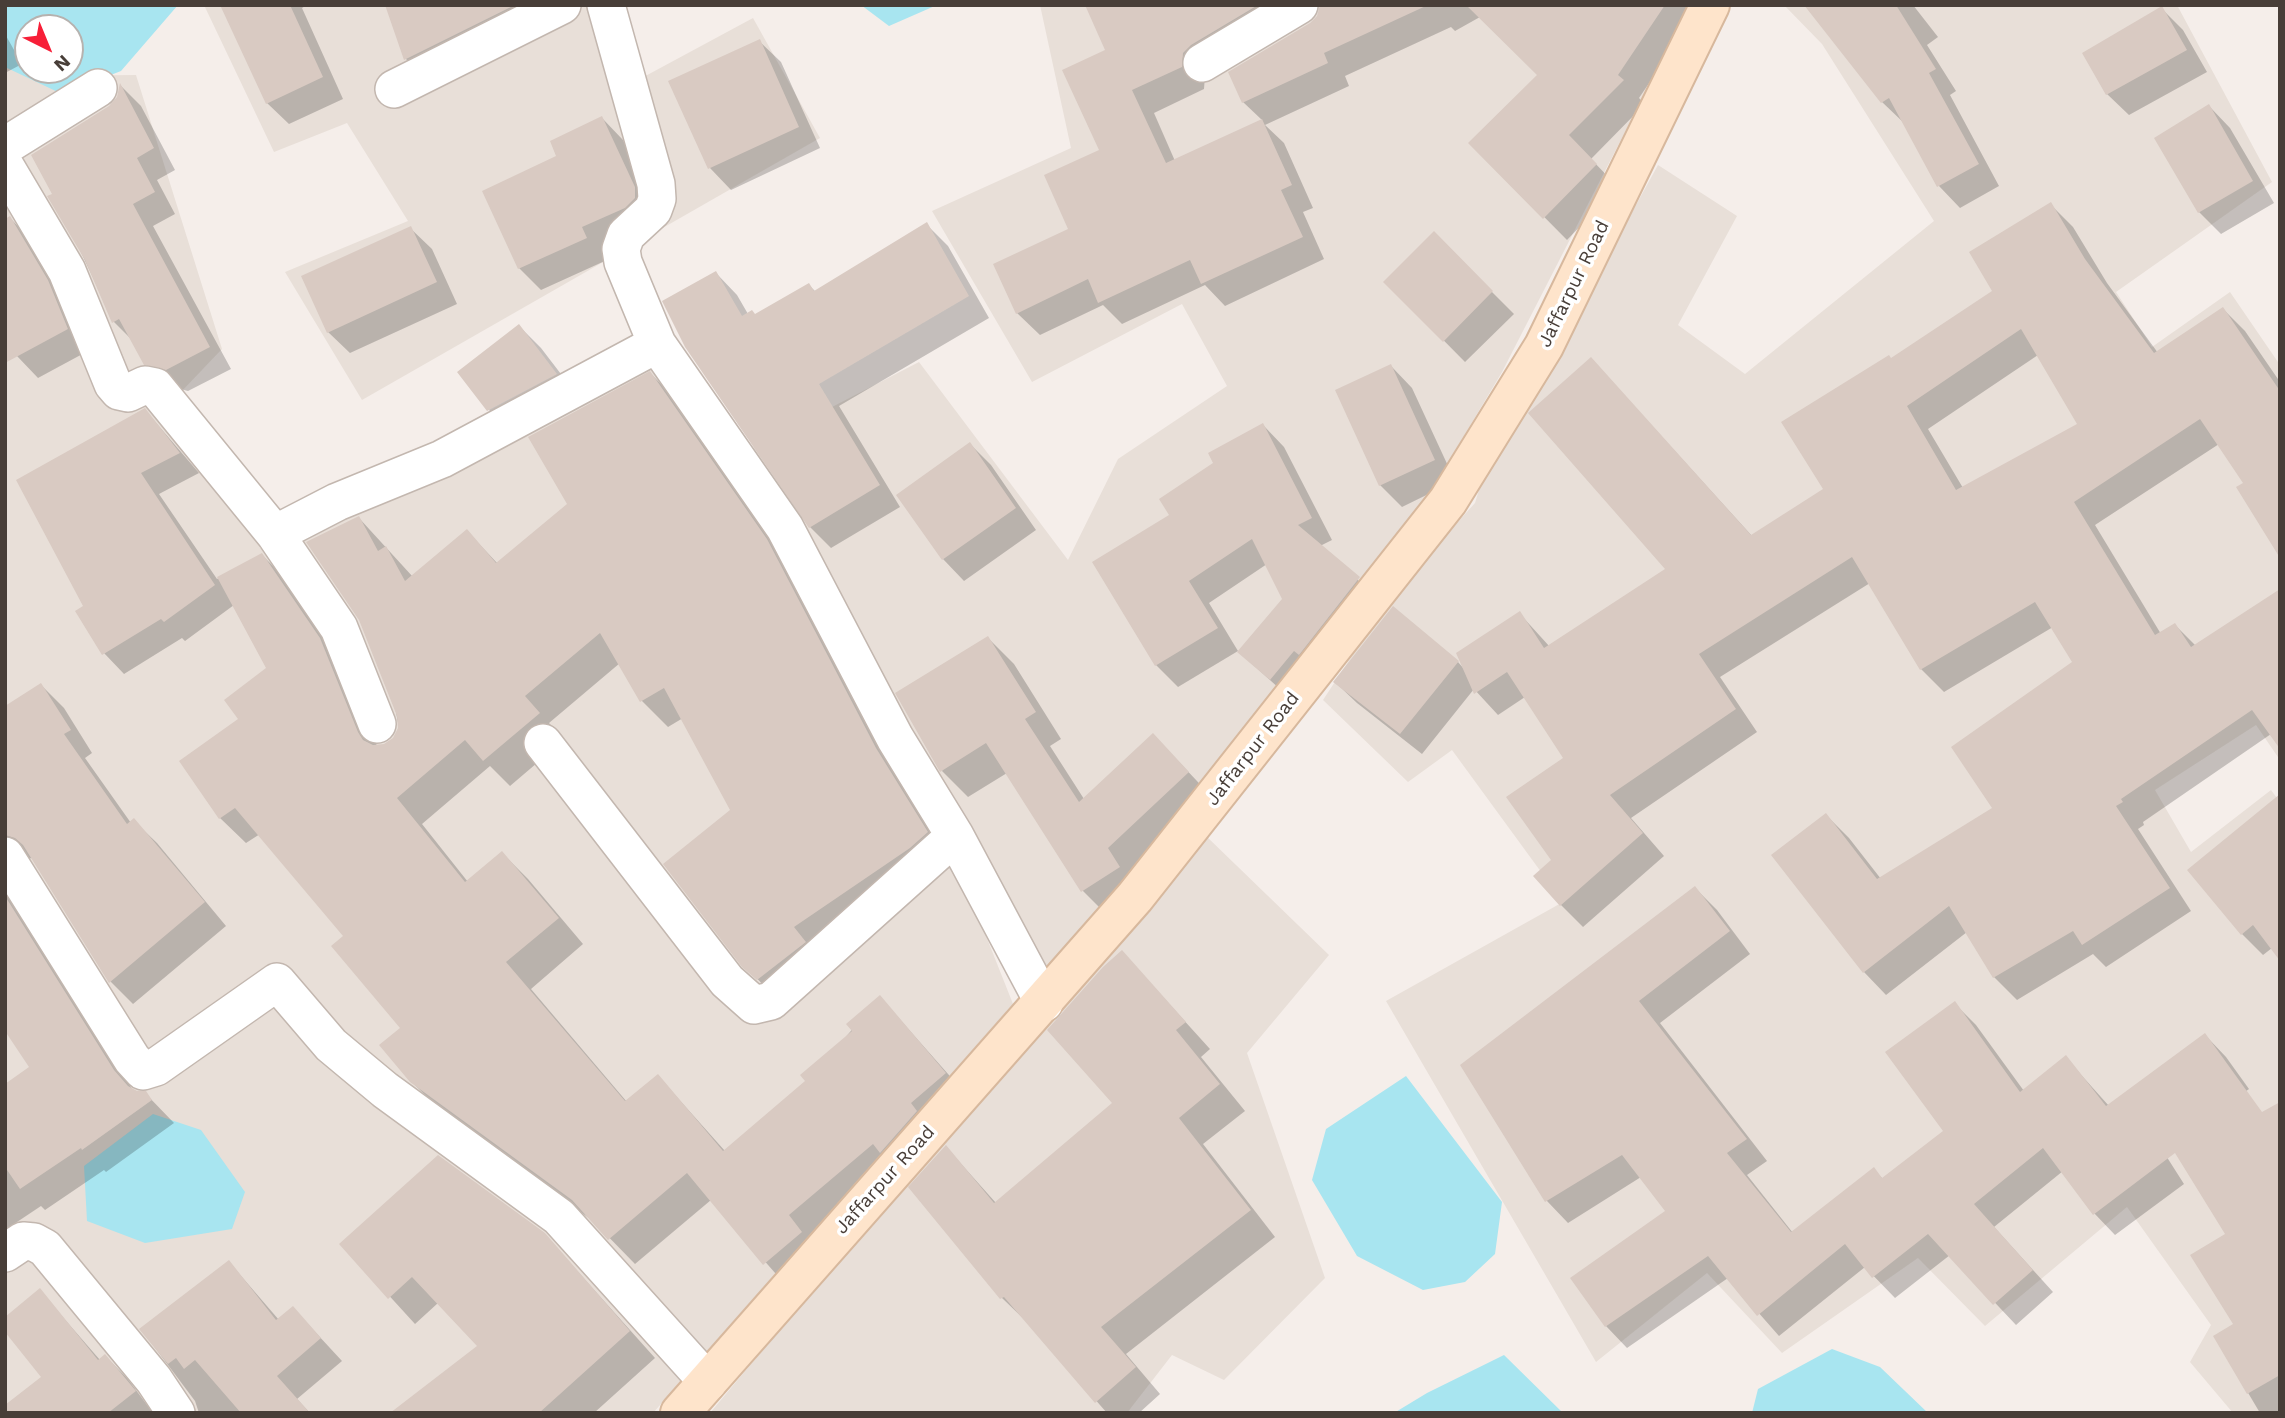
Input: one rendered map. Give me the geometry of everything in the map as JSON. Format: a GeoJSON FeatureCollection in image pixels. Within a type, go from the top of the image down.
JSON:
{"type":"FeatureCollection","features":[{"type":"Feature","properties":{"kind":"street"},"geometry":{"type":"LineString","coordinates":[[394,89],[562,5]]}},
{"type":"Feature","properties":{"kind":"street"},"geometry":{"type":"LineString","coordinates":[[606,5],[656,184],[657,199],[653,210],[626,235],[621,249],[623,262],[657,344],[785,528],[895,738],[955,836],[1044,1003]]}},
{"type":"Feature","properties":{"kind":"street"},"geometry":{"type":"LineString","coordinates":[[1202,63],[1299,5]]}},
{"type":"Feature","properties":{"kind":"street","name":"Jaffarpur Road"},"geometry":{"type":"LineString","coordinates":[[680,1413],[1135,897],[1448,501],[1544,346],[1710,5]]}},
{"type":"Feature","properties":{"kind":"street"},"geometry":{"type":"LineString","coordinates":[[5,146],[98,88]]}},
{"type":"Feature","properties":{"kind":"street"},"geometry":{"type":"LineString","coordinates":[[5,166],[66,271],[113,384],[119,391],[128,393],[145,385],[155,387],[275,534],[338,628],[377,724]]}},
{"type":"Feature","properties":{"kind":"street"},"geometry":{"type":"LineString","coordinates":[[275,534],[337,502],[442,459],[657,344]]}},
{"type":"Feature","properties":{"kind":"street"},"geometry":{"type":"LineString","coordinates":[[543,743],[727,981],[754,1005],[771,1001],[955,836]]}},
{"type":"Feature","properties":{"kind":"street"},"geometry":{"type":"LineString","coordinates":[[5,856],[132,1059],[143,1071],[156,1067],[277,982],[331,1045],[385,1090],[559,1217],[708,1382]]}},
{"type":"Feature","properties":{"kind":"street"},"geometry":{"type":"LineString","coordinates":[[5,1253],[23,1241],[34,1242],[45,1248],[154,1380],[176,1413]]}},
{"type":"Feature","properties":{"kind":"shaded area"},"geometry":{"type":"Polygon","coordinates":[[[204,5],[608,5],[638,80],[753,18],[820,138],[362,400],[285,272],[408,221],[347,123],[274,152],[204,5]]]}},
{"type":"Feature","properties":{"kind":"shaded area"},"geometry":{"type":"Polygon","coordinates":[[[1040,5],[1690,5],[1502,372],[1411,525],[1048,974],[741,454],[919,362],[1068,560],[1118,459],[1227,386],[1182,304],[1032,382],[932,211],[1071,148],[1040,5]]]}},
{"type":"Feature","properties":{"kind":"shaded area"},"geometry":{"type":"Polygon","coordinates":[[[1784,5],[2177,5],[2272,182],[2116,292],[2152,347],[2230,292],[2280,365],[2280,760],[2256,725],[2155,790],[2191,852],[2271,790],[2280,802],[2280,1413],[2233,1413],[2190,1362],[2211,1325],[2127,1207],[1985,1326],[1918,1258],[1782,1353],[1707,1273],[1596,1362],[1386,1001],[1563,902],[1452,750],[1408,782],[1323,700],[1392,595],[1475,503],[1499,425],[1541,378],[1658,165],[1737,216],[1678,325],[1745,374],[1934,221],[1822,44],[1784,5]]]}},
{"type":"Feature","properties":{"kind":"shaded area"},"geometry":{"type":"Polygon","coordinates":[[[5,6],[14,29],[14,84],[84,84],[84,76],[136,75],[222,349],[182,391],[268,535],[653,357],[795,551],[925,782],[1013,1004],[653,1413],[5,1413],[5,6]]]}},
{"type":"Feature","properties":{"kind":"shaded area"},"geometry":{"type":"Polygon","coordinates":[[[1205,835],[1329,955],[1247,1053],[1325,1278],[1224,1380],[1172,1355],[1127,1413],[710,1413],[874,1217],[1205,835]]]}},
{"type":"Feature","properties":{"kind":"water"},"geometry":{"type":"Polygon","coordinates":[[[5,5],[178,5],[121,71],[62,94],[41,84],[84,84],[84,14],[14,14],[14,71],[5,67],[5,5]]]}},
{"type":"Feature","properties":{"kind":"water"},"geometry":{"type":"Polygon","coordinates":[[[861,5],[937,5],[889,26],[861,5]]]}},
{"type":"Feature","properties":{"kind":"water"},"geometry":{"type":"Polygon","coordinates":[[[1406,1076],[1502,1202],[1495,1254],[1465,1282],[1423,1290],[1357,1256],[1312,1180],[1326,1129],[1406,1076]]]}},
{"type":"Feature","properties":{"kind":"water"},"geometry":{"type":"Polygon","coordinates":[[[153,1114],[201,1130],[245,1192],[232,1229],[145,1243],[87,1221],[84,1166],[153,1114]]]}},
{"type":"Feature","properties":{"kind":"water"},"geometry":{"type":"Polygon","coordinates":[[[1832,1349],[1880,1367],[1928,1413],[1752,1413],[1758,1389],[1832,1349]]]}},
{"type":"Feature","properties":{"kind":"water"},"geometry":{"type":"Polygon","coordinates":[[[1504,1355],[1563,1413],[1394,1413],[1427,1393],[1504,1355]]]}},
{"type":"Feature","properties":{"kind":"building"},"geometry":{"type":"Polygon","coordinates":[[[220,5],[290,5],[323,77],[266,104],[220,5]]]}},
{"type":"Feature","properties":{"kind":"building"},"geometry":{"type":"Polygon","coordinates":[[[385,5],[515,5],[404,60],[385,5]]]}},
{"type":"Feature","properties":{"kind":"building"},"geometry":{"type":"Polygon","coordinates":[[[1085,5],[1258,5],[1191,45],[1183,53],[1182,67],[1132,90],[1166,163],[1262,119],[1292,185],[1281,190],[1303,237],[1201,284],[1190,260],[1098,303],[1088,279],[1016,314],[993,264],[1068,229],[1044,175],[1099,150],[1062,70],[1105,50],[1085,5]]]}},
{"type":"Feature","properties":{"kind":"building"},"geometry":{"type":"Polygon","coordinates":[[[1320,5],[1428,5],[1324,53],[1328,63],[1242,103],[1228,72],[1310,23],[1317,16],[1320,5]]]}},
{"type":"Feature","properties":{"kind":"building"},"geometry":{"type":"Polygon","coordinates":[[[1466,5],[1665,5],[1618,75],[1624,80],[1569,135],[1597,164],[1543,219],[1468,143],[1537,75],[1466,5]]]}},
{"type":"Feature","properties":{"kind":"building"},"geometry":{"type":"Polygon","coordinates":[[[1804,5],[1896,5],[1936,69],[1929,73],[1979,164],[1937,187],[1889,98],[1881,103],[1804,5]]]}},
{"type":"Feature","properties":{"kind":"building"},"geometry":{"type":"Polygon","coordinates":[[[2162,6],[2187,50],[2106,95],[2082,53],[2162,6]]]}},
{"type":"Feature","properties":{"kind":"building"},"geometry":{"type":"Polygon","coordinates":[[[760,39],[799,127],[708,169],[668,81],[760,39]]]}},
{"type":"Feature","properties":{"kind":"building"},"geometry":{"type":"Polygon","coordinates":[[[120,83],[154,148],[137,158],[155,192],[133,204],[210,347],[166,370],[144,365],[119,319],[112,323],[85,260],[47,196],[52,194],[31,155],[109,106],[117,97],[120,83]]]}},
{"type":"Feature","properties":{"kind":"building"},"geometry":{"type":"Polygon","coordinates":[[[2209,104],[2253,181],[2198,213],[2154,138],[2209,104]]]}},
{"type":"Feature","properties":{"kind":"building"},"geometry":{"type":"Polygon","coordinates":[[[602,116],[635,187],[635,198],[625,208],[582,227],[587,238],[518,269],[482,191],[556,156],[550,141],[602,116]]]}},
{"type":"Feature","properties":{"kind":"building"},"geometry":{"type":"Polygon","coordinates":[[[2051,202],[2085,259],[2154,353],[2223,307],[2280,391],[2280,558],[2236,487],[2243,483],[2200,419],[2074,502],[2155,635],[2175,623],[2191,647],[2280,589],[2280,749],[2252,710],[2121,799],[2123,802],[2116,806],[2170,888],[2082,945],[2073,931],[1993,978],[1949,906],[1863,973],[1771,855],[1826,813],[1877,879],[1992,808],[1951,747],[2072,662],[2035,602],[1920,670],[1852,557],[1699,654],[1736,709],[1610,795],[1643,833],[1560,906],[1533,876],[1551,860],[1506,797],[1563,758],[1507,672],[1474,694],[1456,653],[1520,611],[1544,648],[1665,569],[1528,413],[1591,357],[1751,535],[1823,489],[1781,422],[1889,355],[1891,358],[1992,291],[1969,252],[2051,202]],[[2021,329],[1907,406],[1956,490],[2077,424],[2021,329]]]}},
{"type":"Feature","properties":{"kind":"building"},"geometry":{"type":"Polygon","coordinates":[[[10,216],[48,280],[68,329],[5,363],[5,219],[10,216]]]}},
{"type":"Feature","properties":{"kind":"building"},"geometry":{"type":"Polygon","coordinates":[[[927,222],[969,296],[819,384],[880,485],[809,528],[685,347],[662,301],[716,271],[742,316],[752,310],[755,314],[809,283],[814,291],[927,222]]]}},
{"type":"Feature","properties":{"kind":"building"},"geometry":{"type":"Polygon","coordinates":[[[411,226],[437,282],[327,333],[301,276],[411,226]]]}},
{"type":"Feature","properties":{"kind":"building"},"geometry":{"type":"Polygon","coordinates":[[[1434,231],[1493,291],[1443,342],[1383,282],[1434,231]]]}},
{"type":"Feature","properties":{"kind":"building"},"geometry":{"type":"Polygon","coordinates":[[[519,324],[557,374],[487,411],[457,372],[519,324]]]}},
{"type":"Feature","properties":{"kind":"building"},"geometry":{"type":"Polygon","coordinates":[[[1391,364],[1435,460],[1379,486],[1335,390],[1391,364]]]}},
{"type":"Feature","properties":{"kind":"building"},"geometry":{"type":"Polygon","coordinates":[[[650,371],[767,539],[876,748],[928,832],[910,848],[794,927],[806,942],[757,980],[742,967],[663,864],[730,810],[664,688],[640,702],[600,633],[525,696],[540,713],[483,761],[465,740],[397,798],[465,882],[502,851],[559,918],[506,962],[625,1101],[658,1074],[723,1151],[805,1081],[800,1075],[852,1031],[846,1024],[880,995],[946,1073],[911,1103],[917,1111],[880,1153],[873,1144],[789,1215],[802,1232],[763,1265],[687,1173],[608,1240],[572,1200],[410,1082],[379,1045],[400,1028],[331,946],[343,936],[235,808],[219,819],[179,761],[238,719],[224,700],[266,668],[217,577],[262,553],[320,638],[363,740],[373,745],[384,744],[393,738],[398,728],[397,716],[359,620],[306,542],[359,516],[378,551],[386,546],[405,581],[467,529],[496,563],[567,504],[528,437],[650,371]]]}},
{"type":"Feature","properties":{"kind":"building"},"geometry":{"type":"Polygon","coordinates":[[[145,408],[180,453],[141,473],[215,585],[164,622],[161,619],[102,655],[75,611],[83,606],[16,480],[145,408]]]}},
{"type":"Feature","properties":{"kind":"building"},"geometry":{"type":"Polygon","coordinates":[[[1263,423],[1312,518],[1298,525],[1360,577],[1299,655],[1294,651],[1270,680],[1237,652],[1282,599],[1252,539],[1189,581],[1218,628],[1155,666],[1092,562],[1169,515],[1159,499],[1213,463],[1208,453],[1263,423]]]}},
{"type":"Feature","properties":{"kind":"building"},"geometry":{"type":"Polygon","coordinates":[[[970,442],[1016,508],[942,560],[896,495],[970,442]]]}},
{"type":"Feature","properties":{"kind":"building"},"geometry":{"type":"Polygon","coordinates":[[[1393,606],[1459,661],[1400,734],[1333,682],[1393,606]]]}},
{"type":"Feature","properties":{"kind":"building"},"geometry":{"type":"Polygon","coordinates":[[[988,636],[1036,712],[1025,719],[1079,802],[1153,733],[1189,772],[1108,848],[1120,867],[1081,892],[986,743],[940,772],[895,693],[988,636]]]}},
{"type":"Feature","properties":{"kind":"building"},"geometry":{"type":"Polygon","coordinates":[[[41,683],[71,730],[64,734],[127,824],[134,818],[205,902],[109,983],[23,845],[15,838],[5,835],[5,706],[41,683]]]}},
{"type":"Feature","properties":{"kind":"building"},"geometry":{"type":"Polygon","coordinates":[[[2280,794],[2280,961],[2253,925],[2241,935],[2187,870],[2280,794]]]}},
{"type":"Feature","properties":{"kind":"building"},"geometry":{"type":"Polygon","coordinates":[[[1695,886],[1730,931],[1639,1001],[1747,1139],[1727,1153],[1791,1232],[1874,1167],[1882,1178],[1943,1131],[1885,1052],[1955,1001],[2020,1092],[2066,1055],[2106,1106],[2205,1033],[2262,1112],[2280,1102],[2280,1375],[2247,1394],[2213,1336],[2233,1324],[2190,1255],[2225,1234],[2175,1153],[2093,1215],[2043,1148],[1974,1204],[2033,1270],[1993,1305],[1928,1234],[1872,1278],[1845,1244],[1757,1316],[1708,1256],[1605,1327],[1570,1278],[1665,1211],[1622,1155],[1545,1202],[1460,1065],[1695,886]]]}},
{"type":"Feature","properties":{"kind":"building"},"geometry":{"type":"Polygon","coordinates":[[[5,896],[114,1070],[128,1086],[137,1091],[146,1091],[152,1100],[82,1150],[81,1148],[20,1189],[5,1167],[5,1084],[29,1067],[5,1031],[5,896]]]}},
{"type":"Feature","properties":{"kind":"building"},"geometry":{"type":"Polygon","coordinates":[[[1122,950],[1186,1022],[1176,1030],[1220,1084],[1179,1118],[1251,1210],[1101,1327],[1136,1367],[1095,1403],[1004,1297],[1000,1299],[908,1187],[946,1145],[994,1203],[1112,1103],[1047,1030],[1103,967],[1122,950]]]}},
{"type":"Feature","properties":{"kind":"building"},"geometry":{"type":"Polygon","coordinates":[[[438,1155],[545,1233],[630,1331],[539,1413],[390,1413],[477,1346],[412,1277],[388,1299],[339,1244],[438,1155]]]}},
{"type":"Feature","properties":{"kind":"building"},"geometry":{"type":"Polygon","coordinates":[[[229,1260],[276,1320],[293,1306],[321,1338],[277,1376],[310,1413],[241,1413],[195,1360],[184,1369],[176,1358],[168,1364],[139,1329],[229,1260]]]}},
{"type":"Feature","properties":{"kind":"building"},"geometry":{"type":"Polygon","coordinates":[[[40,1288],[98,1360],[105,1354],[136,1391],[108,1413],[5,1413],[5,1405],[41,1377],[5,1332],[5,1317],[40,1288]]]}}]}
